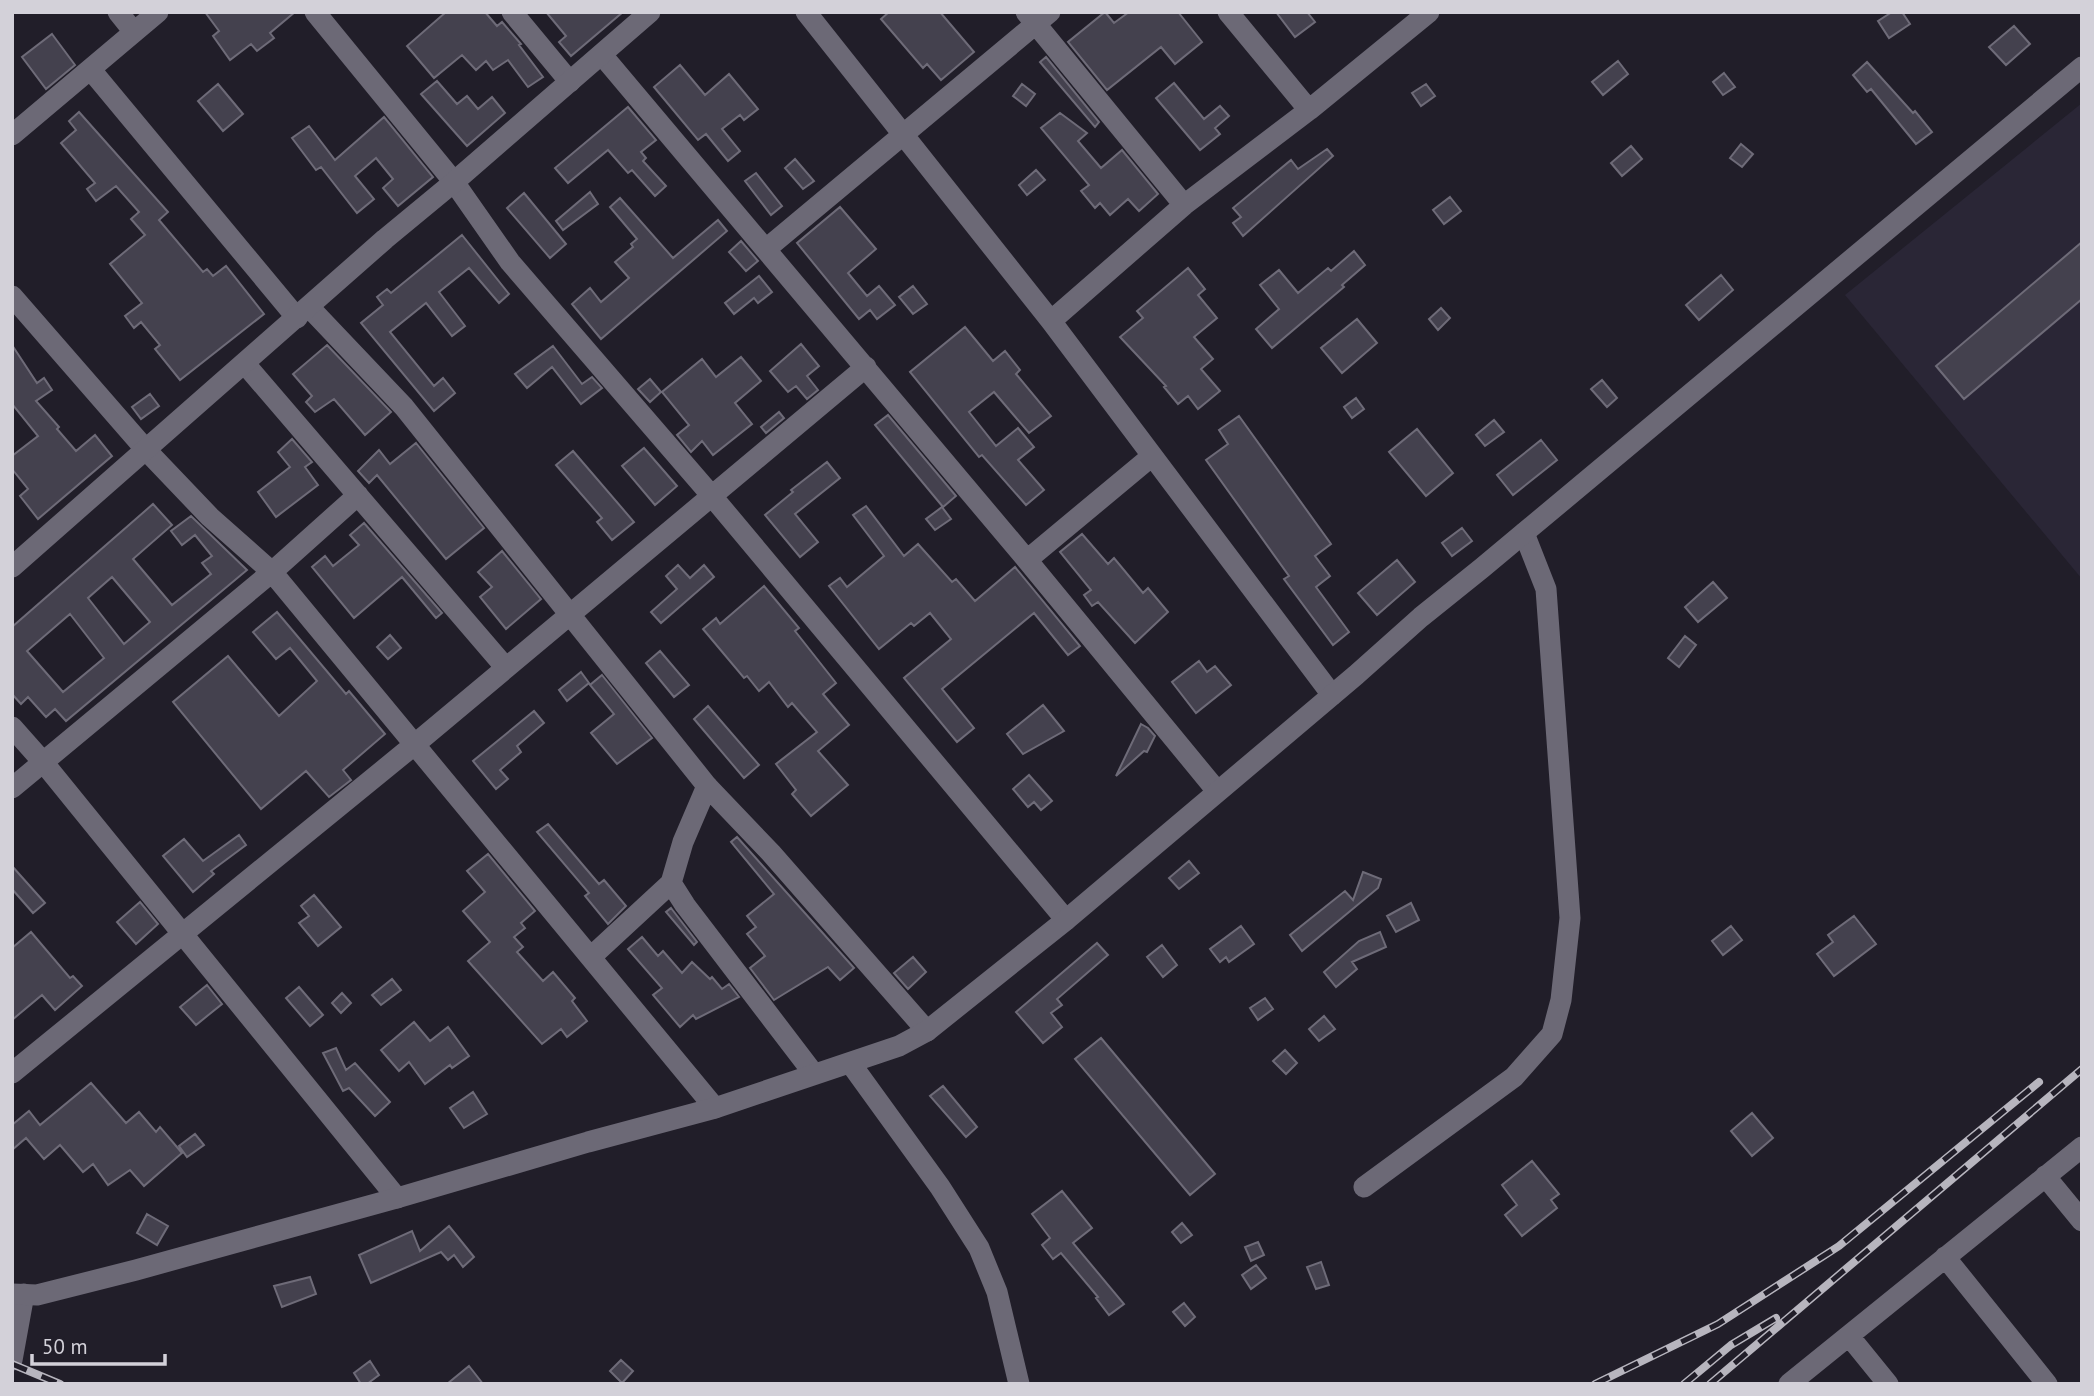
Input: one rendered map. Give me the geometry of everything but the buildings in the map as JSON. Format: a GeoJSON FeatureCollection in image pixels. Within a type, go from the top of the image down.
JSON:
{"type":"FeatureCollection","features":[{"type":"Feature","properties":{"kind":"street"},"geometry":{"type":"LineString","coordinates":[[118,12],[134,32]]}},
{"type":"Feature","properties":{"kind":"street"},"geometry":{"type":"LineString","coordinates":[[12,134],[158,12]]}},
{"type":"Feature","properties":{"kind":"street"},"geometry":{"type":"LineString","coordinates":[[315,12],[454,182],[510,262],[711,495],[1066,920]]}},
{"type":"Feature","properties":{"kind":"street"},"geometry":{"type":"LineString","coordinates":[[512,12],[570,82]]}},
{"type":"Feature","properties":{"kind":"street"},"geometry":{"type":"LineString","coordinates":[[16,557],[147,451],[385,239],[650,12]]}},
{"type":"Feature","properties":{"kind":"street"},"geometry":{"type":"LineString","coordinates":[[807,12],[1051,321],[1332,695]]}},
{"type":"Feature","properties":{"kind":"street"},"geometry":{"type":"LineString","coordinates":[[1228,12],[1309,110]]}},
{"type":"Feature","properties":{"kind":"street"},"geometry":{"type":"LineString","coordinates":[[1051,321],[1184,205],[1309,110],[1429,12]]}},
{"type":"Feature","properties":{"kind":"street"},"geometry":{"type":"LineString","coordinates":[[766,249],[902,135],[1037,16],[1184,205]]}},
{"type":"Feature","properties":{"kind":"street"},"geometry":{"type":"LineString","coordinates":[[601,55],[866,367],[1217,791]]}},
{"type":"Feature","properties":{"kind":"street"},"geometry":{"type":"LineString","coordinates":[[12,1360],[18,1294],[37,1295],[136,1270],[715,1108],[851,1064],[899,1046],[927,1031],[1066,920],[1421,617],[2082,67]]}},
{"type":"Feature","properties":{"kind":"street"},"geometry":{"type":"LineString","coordinates":[[91,70],[303,312],[404,407],[707,786],[771,853],[927,1031]]}},
{"type":"Feature","properties":{"kind":"street"},"geometry":{"type":"LineString","coordinates":[[12,296],[147,451],[210,517],[272,572],[715,1108]]}},
{"type":"Feature","properties":{"kind":"street"},"geometry":{"type":"LineString","coordinates":[[245,364],[506,668]]}},
{"type":"Feature","properties":{"kind":"street"},"geometry":{"type":"LineString","coordinates":[[12,1073],[414,745],[866,367]]}},
{"type":"Feature","properties":{"kind":"street"},"geometry":{"type":"LineString","coordinates":[[1027,560],[1152,456]]}},
{"type":"Feature","properties":{"kind":"street"},"geometry":{"type":"LineString","coordinates":[[12,788],[272,572],[358,495]]}},
{"type":"Feature","properties":{"kind":"street"},"geometry":{"type":"LineString","coordinates":[[1364,1187],[1514,1077],[1552,1034],[1561,1000],[1570,918],[1546,589],[1524,533]]}},
{"type":"Feature","properties":{"kind":"street"},"geometry":{"type":"LineString","coordinates":[[12,727],[397,1198]]}},
{"type":"Feature","properties":{"kind":"street"},"geometry":{"type":"LineString","coordinates":[[592,956],[671,883],[683,842],[707,786]]}},
{"type":"Feature","properties":{"kind":"street"},"geometry":{"type":"LineString","coordinates":[[671,883],[814,1074]]}},
{"type":"Feature","properties":{"kind":"street"},"geometry":{"type":"LineString","coordinates":[[851,1064],[940,1187],[979,1248],[997,1292],[1019,1384]]}},
{"type":"Feature","properties":{"kind":"street"},"geometry":{"type":"LineString","coordinates":[[1789,1384],[2082,1147]]}},
{"type":"Feature","properties":{"kind":"street"},"geometry":{"type":"LineString","coordinates":[[2045,1177],[2082,1221]]}},
{"type":"Feature","properties":{"kind":"street"},"geometry":{"type":"LineString","coordinates":[[1945,1257],[2047,1384]]}},
{"type":"Feature","properties":{"kind":"street"},"geometry":{"type":"LineString","coordinates":[[1849,1336],[1888,1384]]}},
{"type":"Feature","properties":{"kind":"shaded area"},"geometry":{"type":"Polygon","coordinates":[[[2082,103],[2082,579],[1845,295],[2082,103]]]}},
{"type":"Feature","properties":{"kind":"railway"},"geometry":{"type":"LineString","coordinates":[[1710,1384],[2082,1069]]}},
{"type":"Feature","properties":{"kind":"railway"},"geometry":{"type":"LineString","coordinates":[[1595,1384],[1718,1324],[1839,1246],[2039,1082]]}},
{"type":"Feature","properties":{"kind":"railway"},"geometry":{"type":"LineString","coordinates":[[1684,1384],[1731,1345],[1776,1318]]}},
{"type":"Feature","properties":{"kind":"railway"},"geometry":{"type":"LineString","coordinates":[[12,1364],[60,1384]]}}]}
